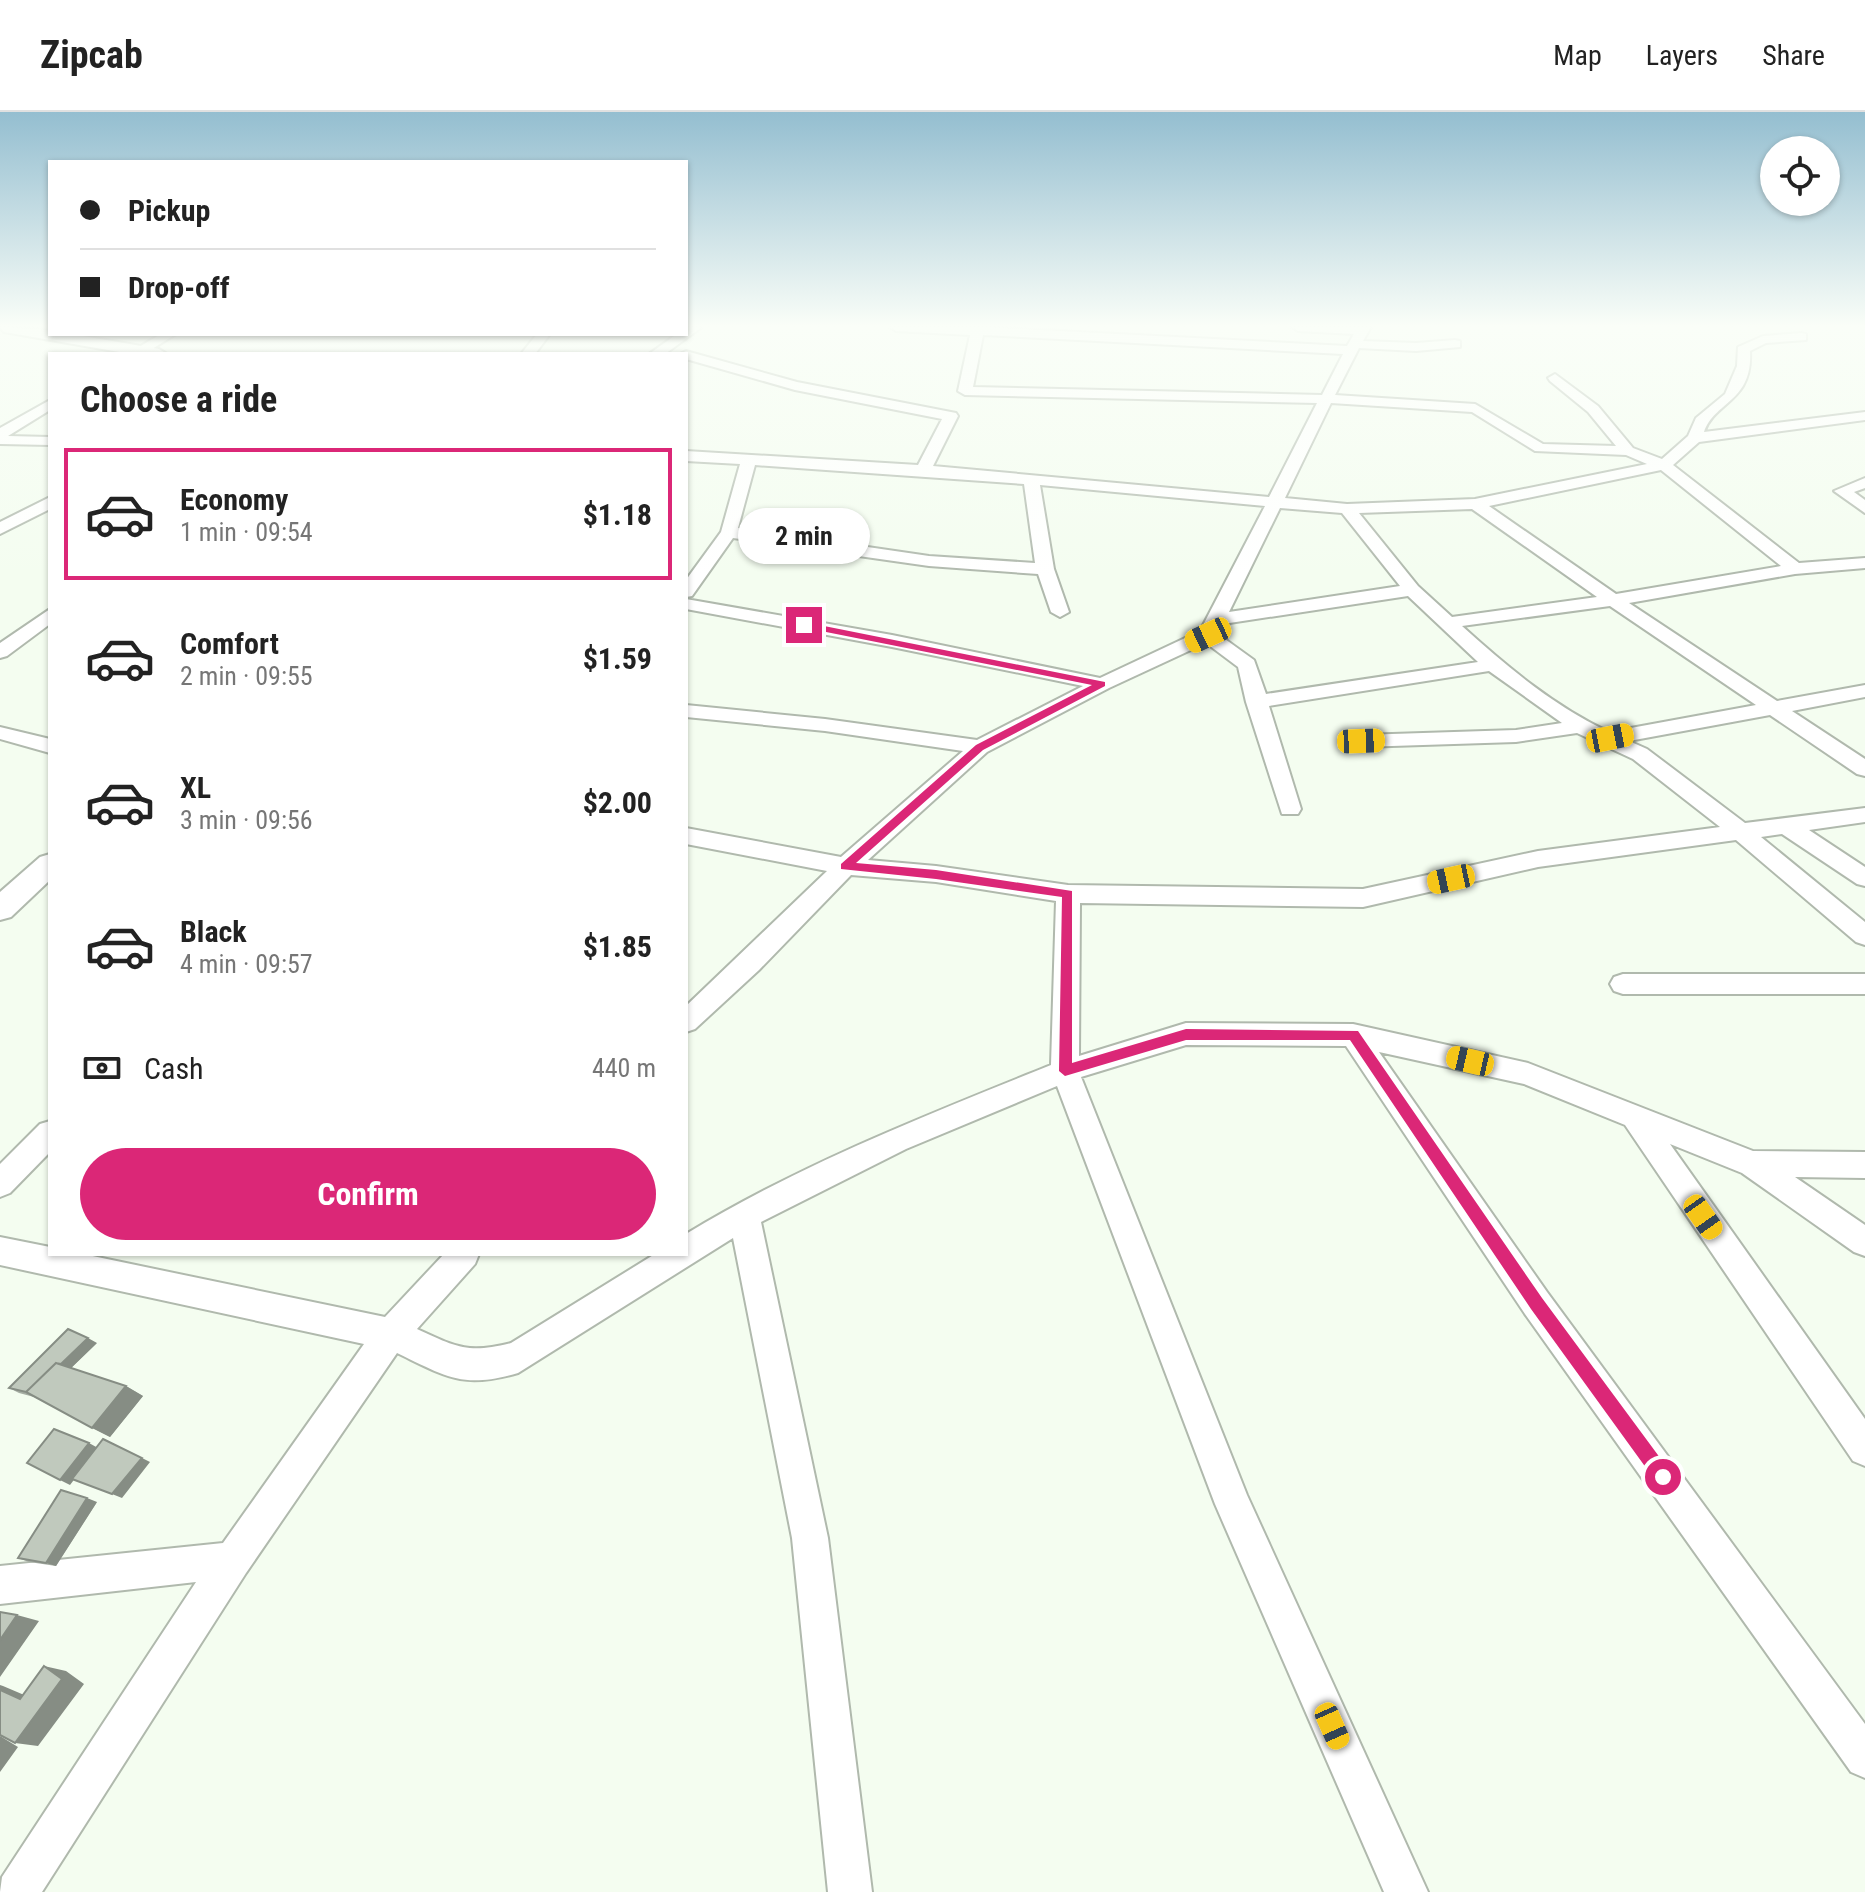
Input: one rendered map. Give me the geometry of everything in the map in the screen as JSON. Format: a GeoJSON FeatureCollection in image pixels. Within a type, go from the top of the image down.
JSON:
{"type":"FeatureCollection","features":[{"type":"Feature","properties":{"kind":"street"},"geometry":{"type":"LineString","coordinates":[[0,437],[41,410]]}},
{"type":"Feature","properties":{"kind":"street"},"geometry":{"type":"LineString","coordinates":[[920,410],[951,416]]}},
{"type":"Feature","properties":{"kind":"street"},"geometry":{"type":"LineString","coordinates":[[923,470],[954,410]]}},
{"type":"Feature","properties":{"kind":"street"},"geometry":{"type":"LineString","coordinates":[[1213,627],[1322,410]]}},
{"type":"Feature","properties":{"kind":"street"},"geometry":{"type":"LineString","coordinates":[[1478,410],[1540,448],[1628,451],[1664,465],[1795,569]]}},
{"type":"Feature","properties":{"kind":"street"},"geometry":{"type":"LineString","coordinates":[[1594,410],[1628,451]]}},
{"type":"Feature","properties":{"kind":"street"},"geometry":{"type":"LineString","coordinates":[[688,456],[923,470],[1347,509],[1475,504],[1664,465],[1695,438],[1701,421],[1714,410]]}},
{"type":"Feature","properties":{"kind":"street"},"geometry":{"type":"LineString","coordinates":[[1695,438],[1865,416]]}},
{"type":"Feature","properties":{"kind":"street"},"geometry":{"type":"LineString","coordinates":[[0,437],[48,441]]}},
{"type":"Feature","properties":{"kind":"street"},"geometry":{"type":"LineString","coordinates":[[688,589],[729,532],[749,460]]}},
{"type":"Feature","properties":{"kind":"street"},"geometry":{"type":"LineString","coordinates":[[1031,479],[1045,569],[1060,612]]}},
{"type":"Feature","properties":{"kind":"street"},"geometry":{"type":"LineString","coordinates":[[1865,483],[1842,491],[1865,508]]}},
{"type":"Feature","properties":{"kind":"street"},"geometry":{"type":"LineString","coordinates":[[0,529],[48,503]]}},
{"type":"Feature","properties":{"kind":"street"},"geometry":{"type":"LineString","coordinates":[[1475,504],[1865,769]]}},
{"type":"Feature","properties":{"kind":"street"},"geometry":{"type":"LineString","coordinates":[[1347,509],[1412,590],[1493,665],[1580,726],[1640,754],[1740,831],[1865,936]]}},
{"type":"Feature","properties":{"kind":"street"},"geometry":{"type":"LineString","coordinates":[[729,532],[929,561],[1045,569]]}},
{"type":"Feature","properties":{"kind":"street"},"geometry":{"type":"LineString","coordinates":[[1447,623],[1613,600],[1795,569],[1865,563]]}},
{"type":"Feature","properties":{"kind":"street"},"geometry":{"type":"LineString","coordinates":[[688,1020],[846,866],[980,747],[1213,627],[1412,590]]}},
{"type":"Feature","properties":{"kind":"street"},"geometry":{"type":"LineString","coordinates":[[688,604],[892,641],[1102,684]]}},
{"type":"Feature","properties":{"kind":"street"},"geometry":{"type":"LineString","coordinates":[[0,652],[48,616]]}},
{"type":"Feature","properties":{"kind":"street"},"geometry":{"type":"LineString","coordinates":[[1213,627],[1247,664],[1290,809]]}},
{"type":"Feature","properties":{"kind":"street"},"geometry":{"type":"LineString","coordinates":[[1256,702],[1493,665]]}},
{"type":"Feature","properties":{"kind":"street"},"geometry":{"type":"LineString","coordinates":[[1610,738],[1865,691]]}},
{"type":"Feature","properties":{"kind":"street"},"geometry":{"type":"LineString","coordinates":[[688,711],[825,725],[980,747]]}},
{"type":"Feature","properties":{"kind":"street"},"geometry":{"type":"LineString","coordinates":[[1361,741],[1516,736],[1580,726]]}},
{"type":"Feature","properties":{"kind":"street"},"geometry":{"type":"LineString","coordinates":[[0,733],[48,745]]}},
{"type":"Feature","properties":{"kind":"street"},"geometry":{"type":"LineString","coordinates":[[688,836],[846,866],[936,874],[1068,894],[1363,898],[1538,859],[1865,815]]}},
{"type":"Feature","properties":{"kind":"street"},"geometry":{"type":"LineString","coordinates":[[1788,827],[1865,878]]}},
{"type":"Feature","properties":{"kind":"street"},"geometry":{"type":"LineString","coordinates":[[0,909],[48,866]]}},
{"type":"Feature","properties":{"kind":"street"},"geometry":{"type":"LineString","coordinates":[[1068,894],[1065,1071],[1233,1504],[1406,1892]]}},
{"type":"Feature","properties":{"kind":"street"},"geometry":{"type":"LineString","coordinates":[[1623,984],[1865,984]]}},
{"type":"Feature","properties":{"kind":"street"},"geometry":{"type":"LineString","coordinates":[[688,1250],[744,1215],[896,1140],[1065,1071],[1186,1034],[1353,1035],[1528,1074],[1752,1164],[1865,1242]]}},
{"type":"Feature","properties":{"kind":"street"},"geometry":{"type":"LineString","coordinates":[[1353,1035],[1536,1303],[1865,1758]]}},
{"type":"Feature","properties":{"kind":"street"},"geometry":{"type":"LineString","coordinates":[[1634,1116],[1865,1449]]}},
{"type":"Feature","properties":{"kind":"street"},"geometry":{"type":"LineString","coordinates":[[0,1184],[48,1135]]}},
{"type":"Feature","properties":{"kind":"street"},"geometry":{"type":"LineString","coordinates":[[1752,1164],[1865,1165]]}},
{"type":"Feature","properties":{"kind":"street"},"geometry":{"type":"LineString","coordinates":[[744,1215],[810,1538],[850,1892]]}},
{"type":"Feature","properties":{"kind":"street"},"geometry":{"type":"LineString","coordinates":[[0,1251],[391,1334],[459,1365],[489,1365],[518,1357],[679,1256]]}},
{"type":"Feature","properties":{"kind":"street"},"geometry":{"type":"LineString","coordinates":[[17,1892],[233,1560],[391,1334],[462,1256]]}},
{"type":"Feature","properties":{"kind":"street"},"geometry":{"type":"LineString","coordinates":[[0,1585],[233,1560]]}},
{"type":"Feature","properties":{"kind":"building"},"geometry":{"type":"Polygon","coordinates":[[[68,1329],[88,1338],[26,1392],[9,1388],[68,1329]]]}},
{"type":"Feature","properties":{"kind":"building"},"geometry":{"type":"Polygon","coordinates":[[[56,1363],[126,1386],[92,1428],[26,1392],[56,1363]]]}},
{"type":"Feature","properties":{"kind":"building"},"geometry":{"type":"Polygon","coordinates":[[[54,1429],[89,1443],[60,1480],[27,1463],[54,1429]]]}},
{"type":"Feature","properties":{"kind":"building"},"geometry":{"type":"Polygon","coordinates":[[[103,1439],[142,1458],[112,1494],[72,1479],[103,1439]]]}},
{"type":"Feature","properties":{"kind":"building"},"geometry":{"type":"Polygon","coordinates":[[[61,1490],[87,1498],[46,1563],[18,1558],[61,1490]]]}},
{"type":"Feature","properties":{"kind":"building"},"geometry":{"type":"Polygon","coordinates":[[[0,1612],[17,1615],[0,1640],[0,1612]]]}},
{"type":"Feature","properties":{"kind":"building"},"geometry":{"type":"Polygon","coordinates":[[[44,1666],[62,1679],[15,1743],[0,1735],[0,1690],[20,1699],[44,1666]]]}},
{"type":"Feature","properties":{"kind":"route"},"geometry":{"type":"LineString","coordinates":[[804,625],[1102,684],[980,747],[846,866],[936,874],[1068,894],[1065,1071],[1186,1034],[1353,1035],[1536,1303],[1663,1477]]}}]}
